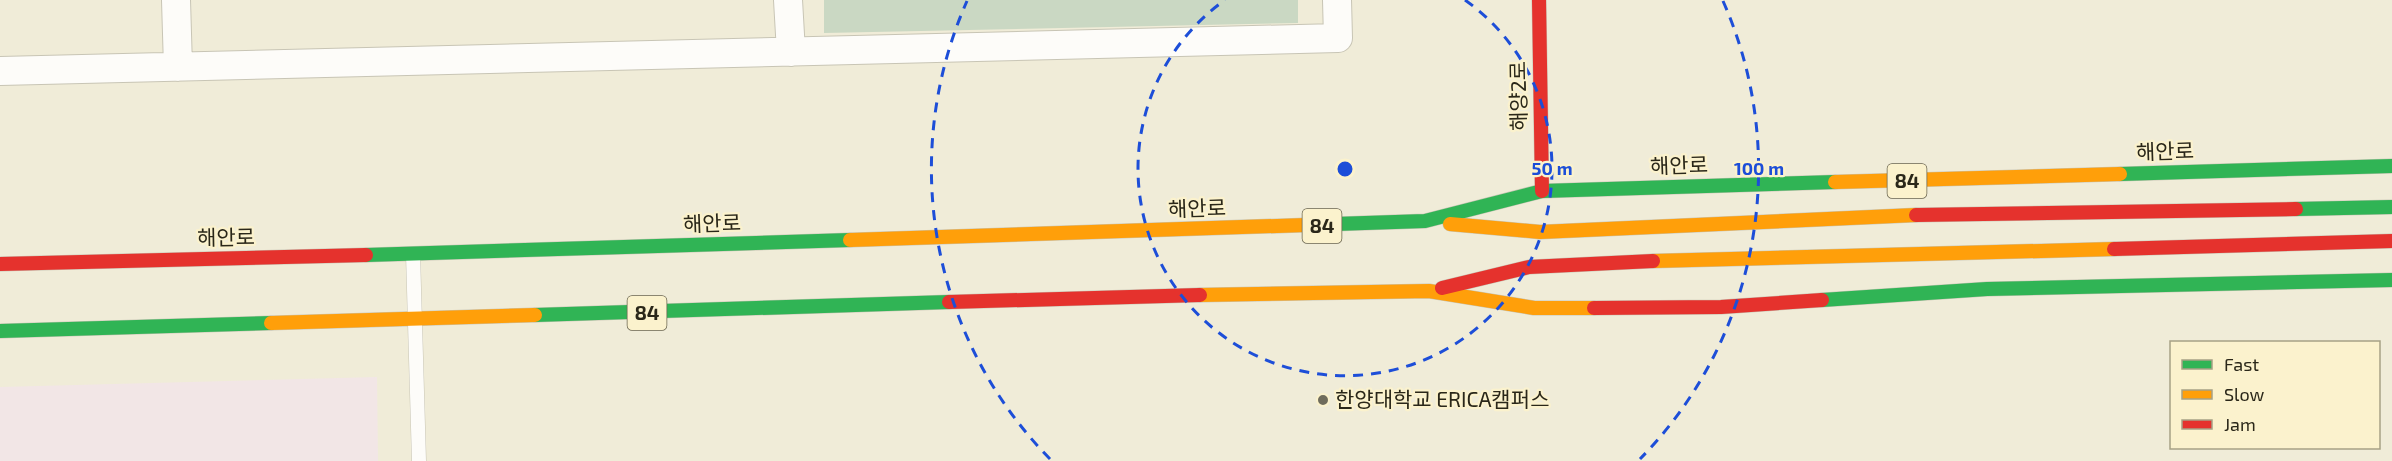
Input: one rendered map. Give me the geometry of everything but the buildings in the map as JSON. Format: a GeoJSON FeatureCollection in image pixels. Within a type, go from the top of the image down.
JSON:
{"type":"FeatureCollection","features":[{"type":"Feature","properties":{"kind":"main road","name":"해양2로"},"geometry":{"type":"LineString","coordinates":[[1539,0],[1542,191]]}},
{"type":"Feature","properties":{"kind":"main road","name":"해안로"},"geometry":{"type":"LineString","coordinates":[[0,264],[413,254],[1425,221],[1542,191],[2392,166]]}},
{"type":"Feature","properties":{"kind":"main road"},"geometry":{"type":"LineString","coordinates":[[1425,221],[1540,232],[1948,214],[2392,207]]}},
{"type":"Feature","properties":{"kind":"main road"},"geometry":{"type":"LineString","coordinates":[[1429,291],[1529,267],[1620,262],[2392,241]]}},
{"type":"Feature","properties":{"kind":"main road","name":"84"},"geometry":{"type":"LineString","coordinates":[[0,332],[1283,292],[1429,291],[1534,308],[1721,307],[1987,289],[2392,280]]}},
{"type":"Feature","properties":{"kind":"street"},"geometry":{"type":"LineString","coordinates":[[176,0],[178,67]]}},
{"type":"Feature","properties":{"kind":"street"},"geometry":{"type":"LineString","coordinates":[[788,0],[791,52]]}},
{"type":"Feature","properties":{"kind":"street"},"geometry":{"type":"LineString","coordinates":[[0,71],[1338,38],[1337,0]]}},
{"type":"Feature","properties":{"kind":"lane"},"geometry":{"type":"LineString","coordinates":[[413,254],[419,461]]}},
{"type":"Feature","properties":{"kind":"shaded area"},"geometry":{"type":"Polygon","coordinates":[[[377,377],[378,461],[0,461],[0,387],[377,377]]]}},
{"type":"Feature","properties":{"kind":"green space"},"geometry":{"type":"Polygon","coordinates":[[[824,0],[1298,0],[1298,23],[824,33],[824,0]]]}},
{"type":"Feature","properties":{"kind":"traffic: fast"},"geometry":{"type":"LineString","coordinates":[[2120,174],[2392,166]]}},
{"type":"Feature","properties":{"kind":"traffic: fast"},"geometry":{"type":"LineString","coordinates":[[1335,224],[1425,221],[1542,191],[1835,182]]}},
{"type":"Feature","properties":{"kind":"traffic: fast"},"geometry":{"type":"LineString","coordinates":[[2296,209],[2392,207]]}},
{"type":"Feature","properties":{"kind":"traffic: fast"},"geometry":{"type":"LineString","coordinates":[[366,255],[850,240]]}},
{"type":"Feature","properties":{"kind":"traffic: fast"},"geometry":{"type":"LineString","coordinates":[[1822,300],[1987,289],[2392,280]]}},
{"type":"Feature","properties":{"kind":"traffic: fast"},"geometry":{"type":"LineString","coordinates":[[535,315],[949,302]]}},
{"type":"Feature","properties":{"kind":"traffic: fast"},"geometry":{"type":"LineString","coordinates":[[0,331],[271,323]]}},
{"type":"Feature","properties":{"kind":"traffic: slow"},"geometry":{"type":"LineString","coordinates":[[1835,182],[2120,174]]}},
{"type":"Feature","properties":{"kind":"traffic: slow"},"geometry":{"type":"LineString","coordinates":[[1450,224],[1540,232],[1916,215]]}},
{"type":"Feature","properties":{"kind":"traffic: slow"},"geometry":{"type":"LineString","coordinates":[[850,240],[1335,224]]}},
{"type":"Feature","properties":{"kind":"traffic: slow"},"geometry":{"type":"LineString","coordinates":[[1653,261],[2114,249]]}},
{"type":"Feature","properties":{"kind":"traffic: slow"},"geometry":{"type":"LineString","coordinates":[[1200,295],[1429,291],[1534,308],[1594,308]]}},
{"type":"Feature","properties":{"kind":"traffic: slow"},"geometry":{"type":"LineString","coordinates":[[271,323],[535,315]]}},
{"type":"Feature","properties":{"kind":"traffic: jam"},"geometry":{"type":"LineString","coordinates":[[1539,0],[1542,191]]}},
{"type":"Feature","properties":{"kind":"traffic: jam"},"geometry":{"type":"LineString","coordinates":[[1916,215],[2296,209]]}},
{"type":"Feature","properties":{"kind":"traffic: jam"},"geometry":{"type":"LineString","coordinates":[[2114,249],[2392,241]]}},
{"type":"Feature","properties":{"kind":"traffic: jam"},"geometry":{"type":"LineString","coordinates":[[0,264],[366,255]]}},
{"type":"Feature","properties":{"kind":"traffic: jam"},"geometry":{"type":"LineString","coordinates":[[1442,288],[1529,267],[1653,261]]}},
{"type":"Feature","properties":{"kind":"traffic: jam"},"geometry":{"type":"LineString","coordinates":[[949,302],[1200,295]]}},
{"type":"Feature","properties":{"kind":"traffic: jam"},"geometry":{"type":"LineString","coordinates":[[1594,308],[1721,307],[1822,300]]}},
{"type":"Feature","properties":{"kind":"place","name":"한양대학교 ERICA캠퍼스"},"geometry":{"type":"Point","coordinates":[1323,400]}}]}
